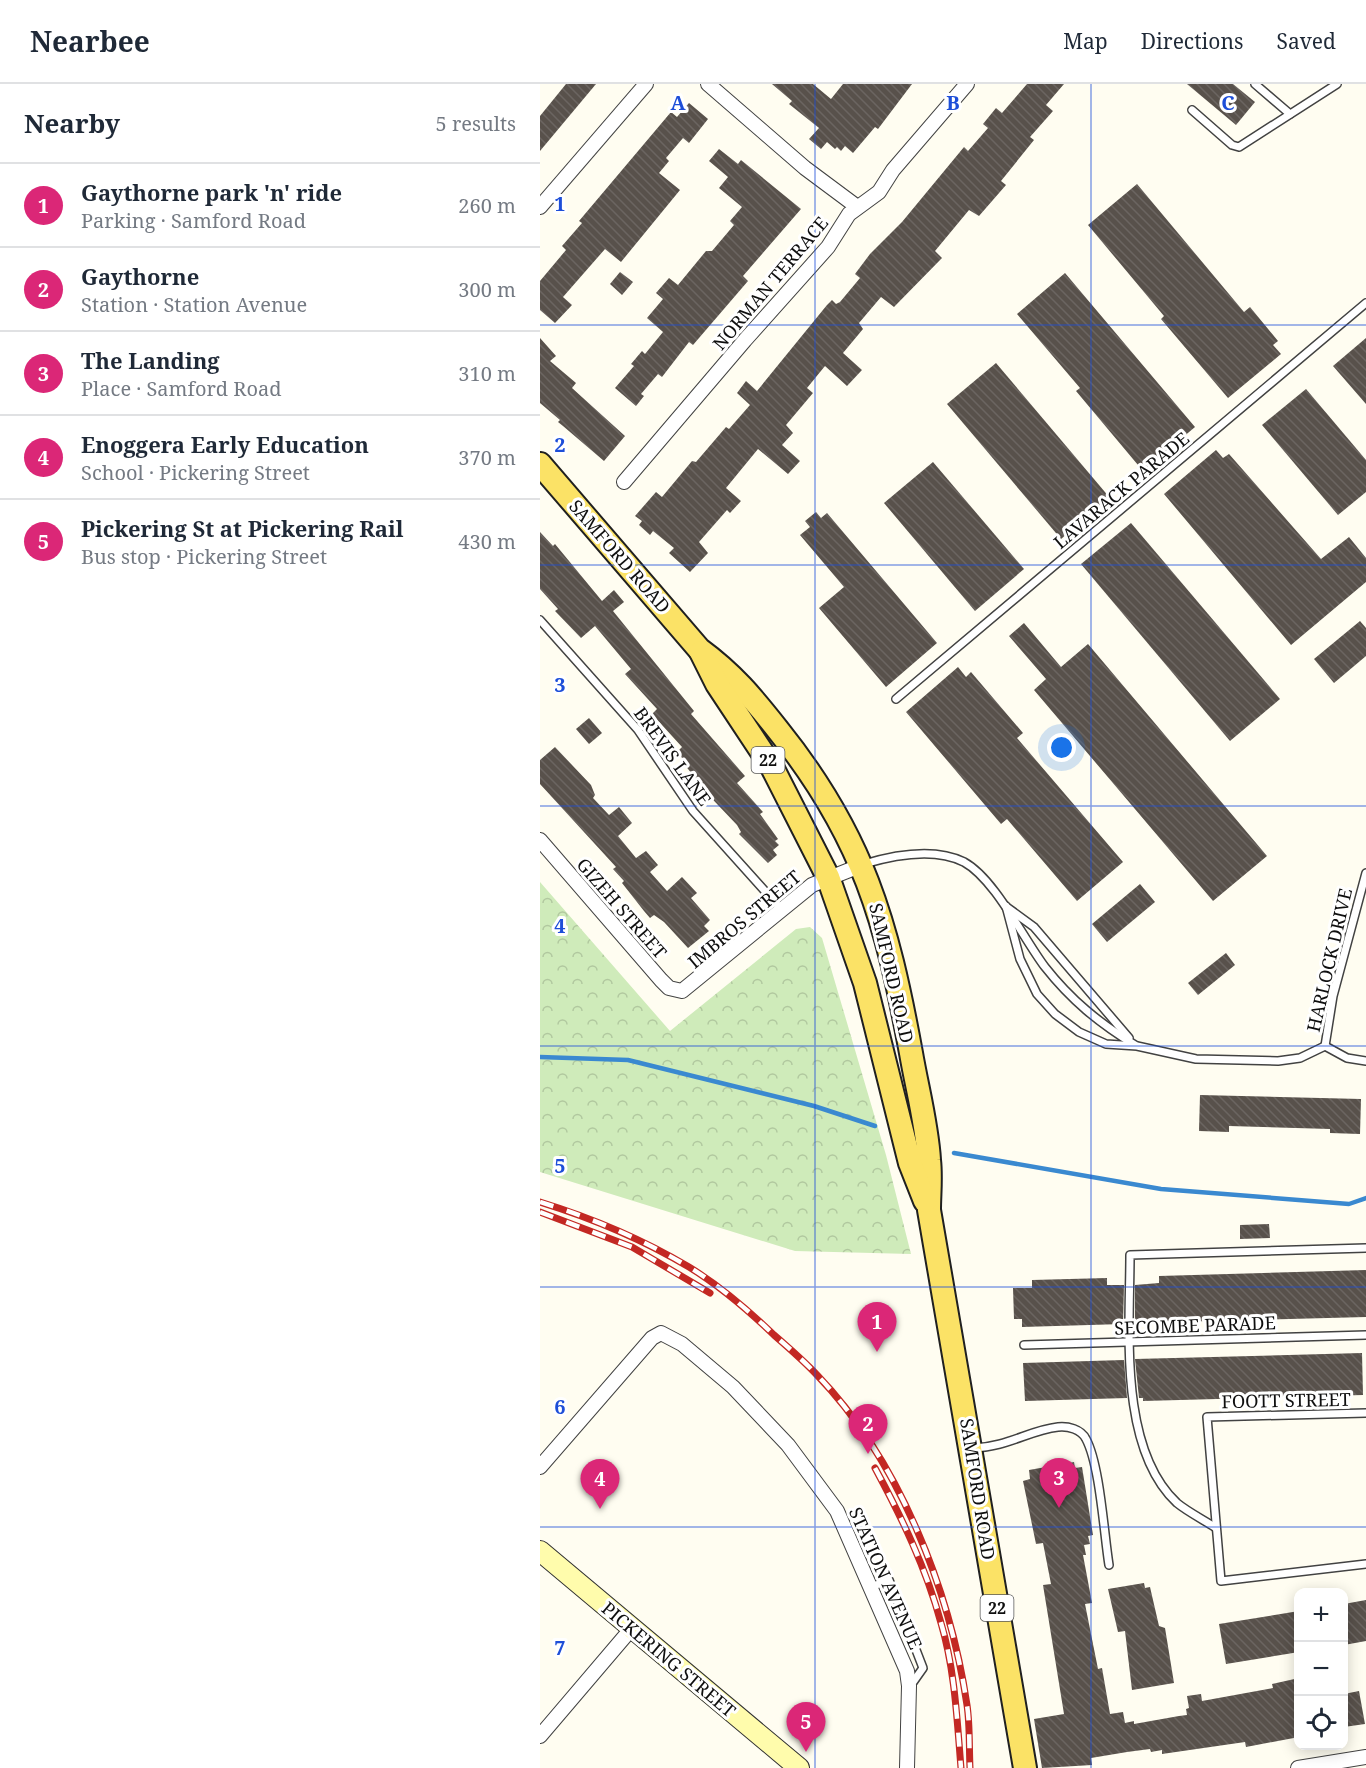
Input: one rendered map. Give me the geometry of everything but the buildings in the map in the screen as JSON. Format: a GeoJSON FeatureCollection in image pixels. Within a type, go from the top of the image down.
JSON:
{"type":"FeatureCollection","features":[{"type":"Feature","properties":{"kind":"main road","name":"SAMFORD ROAD"},"geometry":{"type":"LineString","coordinates":[[540,464],[699,649],[717,684],[772,767],[828,877],[866,983],[910,1163],[929,1210]]}},
{"type":"Feature","properties":{"kind":"main road","name":"SAMFORD ROAD"},"geometry":{"type":"LineString","coordinates":[[699,649],[731,672],[797,754],[838,815],[862,865],[884,925],[904,1016],[930,1160],[929,1210],[1025,1768]]}},
{"type":"Feature","properties":{"kind":"main road","name":"PICKERING STREET"},"geometry":{"type":"LineString","coordinates":[[540,1551],[799,1768]]}},
{"type":"Feature","properties":{"kind":"street"},"geometry":{"type":"LineString","coordinates":[[540,207],[646,84]]}},
{"type":"Feature","properties":{"kind":"street"},"geometry":{"type":"LineString","coordinates":[[708,84],[805,168],[856,206]]}},
{"type":"Feature","properties":{"kind":"street","name":"NORMAN TERRACE"},"geometry":{"type":"LineString","coordinates":[[624,482],[745,339],[828,247],[856,206],[879,192],[893,170],[967,84]]}},
{"type":"Feature","properties":{"kind":"street","name":"GIZEH STREET"},"geometry":{"type":"LineString","coordinates":[[540,840],[661,980],[669,988],[682,991]]}},
{"type":"Feature","properties":{"kind":"street","name":"IMBROS STREET"},"geometry":{"type":"LineString","coordinates":[[682,991],[812,885],[862,865]]}},
{"type":"Feature","properties":{"kind":"street","name":"STATION AVENUE"},"geometry":{"type":"LineString","coordinates":[[540,1467],[652,1338],[661,1333],[669,1336],[733,1387],[788,1445],[837,1510],[907,1671],[909,1686],[907,1768]]}},
{"type":"Feature","properties":{"kind":"street"},"geometry":{"type":"LineString","coordinates":[[540,1736],[632,1628]]}},
{"type":"Feature","properties":{"kind":"street"},"geometry":{"type":"LineString","coordinates":[[1298,1768],[1366,1757]]}},
{"type":"Feature","properties":{"kind":"lane"},"geometry":{"type":"LineString","coordinates":[[1255,84],[1290,114]]}},
{"type":"Feature","properties":{"kind":"lane"},"geometry":{"type":"LineString","coordinates":[[1192,110],[1232,145],[1239,147],[1336,84]]}},
{"type":"Feature","properties":{"kind":"lane","name":"LAVARACK PARADE"},"geometry":{"type":"LineString","coordinates":[[896,699],[1366,303]]}},
{"type":"Feature","properties":{"kind":"lane","name":"BREVIS LANE"},"geometry":{"type":"LineString","coordinates":[[540,620],[631,722],[693,811],[781,909]]}},
{"type":"Feature","properties":{"kind":"lane"},"geometry":{"type":"LineString","coordinates":[[862,865],[906,854],[952,858],[972,867],[1006,906],[1023,936],[1069,994],[1098,1022],[1137,1046]]}},
{"type":"Feature","properties":{"kind":"lane","name":"HARLOCK DRIVE"},"geometry":{"type":"LineString","coordinates":[[1366,873],[1333,996],[1324,1046],[1347,1058],[1366,1061]]}},
{"type":"Feature","properties":{"kind":"lane"},"geometry":{"type":"LineString","coordinates":[[1006,906],[1012,936],[1031,984],[1055,1014],[1079,1032],[1106,1044],[1137,1046],[1196,1059],[1278,1061],[1300,1058],[1324,1046]]}},
{"type":"Feature","properties":{"kind":"lane"},"geometry":{"type":"LineString","coordinates":[[1006,906],[1034,927],[1137,1046]]}},
{"type":"Feature","properties":{"kind":"lane"},"geometry":{"type":"LineString","coordinates":[[1366,1248],[1130,1254],[1130,1342],[1136,1416],[1141,1442],[1156,1476],[1177,1503],[1216,1527],[1221,1581],[1366,1564]]}},
{"type":"Feature","properties":{"kind":"lane","name":"SECOMBE PARADE"},"geometry":{"type":"LineString","coordinates":[[1024,1345],[1366,1335]]}},
{"type":"Feature","properties":{"kind":"lane","name":"FOOTT STREET"},"geometry":{"type":"LineString","coordinates":[[1216,1527],[1207,1417],[1366,1413]]}},
{"type":"Feature","properties":{"kind":"lane"},"geometry":{"type":"LineString","coordinates":[[971,1448],[1008,1444],[1057,1427],[1073,1428],[1085,1436],[1093,1458],[1109,1565]]}},
{"type":"Feature","properties":{"kind":"lane"},"geometry":{"type":"LineString","coordinates":[[871,1587],[889,1580],[894,1591],[923,1668],[909,1686]]}},
{"type":"Feature","properties":{"kind":"green space"},"geometry":{"type":"Polygon","coordinates":[[[540,882],[670,1031],[796,929],[810,927],[822,938],[886,1155],[911,1254],[795,1251],[540,1172],[540,882]]]}},
{"type":"Feature","properties":{"kind":"waterway"},"geometry":{"type":"LineString","coordinates":[[540,1057],[628,1060],[814,1106],[875,1126]]}},
{"type":"Feature","properties":{"kind":"waterway"},"geometry":{"type":"LineString","coordinates":[[954,1153],[1161,1189],[1349,1204],[1366,1198]]}},
{"type":"Feature","properties":{"kind":"railway"},"geometry":{"type":"LineString","coordinates":[[540,1202],[598,1222],[635,1238],[700,1274],[723,1290],[796,1355],[817,1375],[846,1409],[873,1446],[896,1486],[934,1572],[959,1661],[968,1713],[970,1768]]}},
{"type":"Feature","properties":{"kind":"railway"},"geometry":{"type":"LineString","coordinates":[[540,1212],[632,1247],[710,1293]]}},
{"type":"Feature","properties":{"kind":"railway"},"geometry":{"type":"LineString","coordinates":[[875,1468],[912,1544],[941,1623],[957,1713],[961,1768]]}},
{"type":"Feature","properties":{"kind":"place","name":"Gaythorne park 'n' ride"},"geometry":{"type":"Point","coordinates":[877,1352]}},
{"type":"Feature","properties":{"kind":"place","name":"Gaythorne"},"geometry":{"type":"Point","coordinates":[868,1454]}},
{"type":"Feature","properties":{"kind":"place","name":"The Landing"},"geometry":{"type":"Point","coordinates":[1059,1508]}},
{"type":"Feature","properties":{"kind":"place","name":"Enoggera Early Education"},"geometry":{"type":"Point","coordinates":[600,1509]}},
{"type":"Feature","properties":{"kind":"place","name":"Pickering St at Pickering Rail"},"geometry":{"type":"Point","coordinates":[806,1752]}}]}
